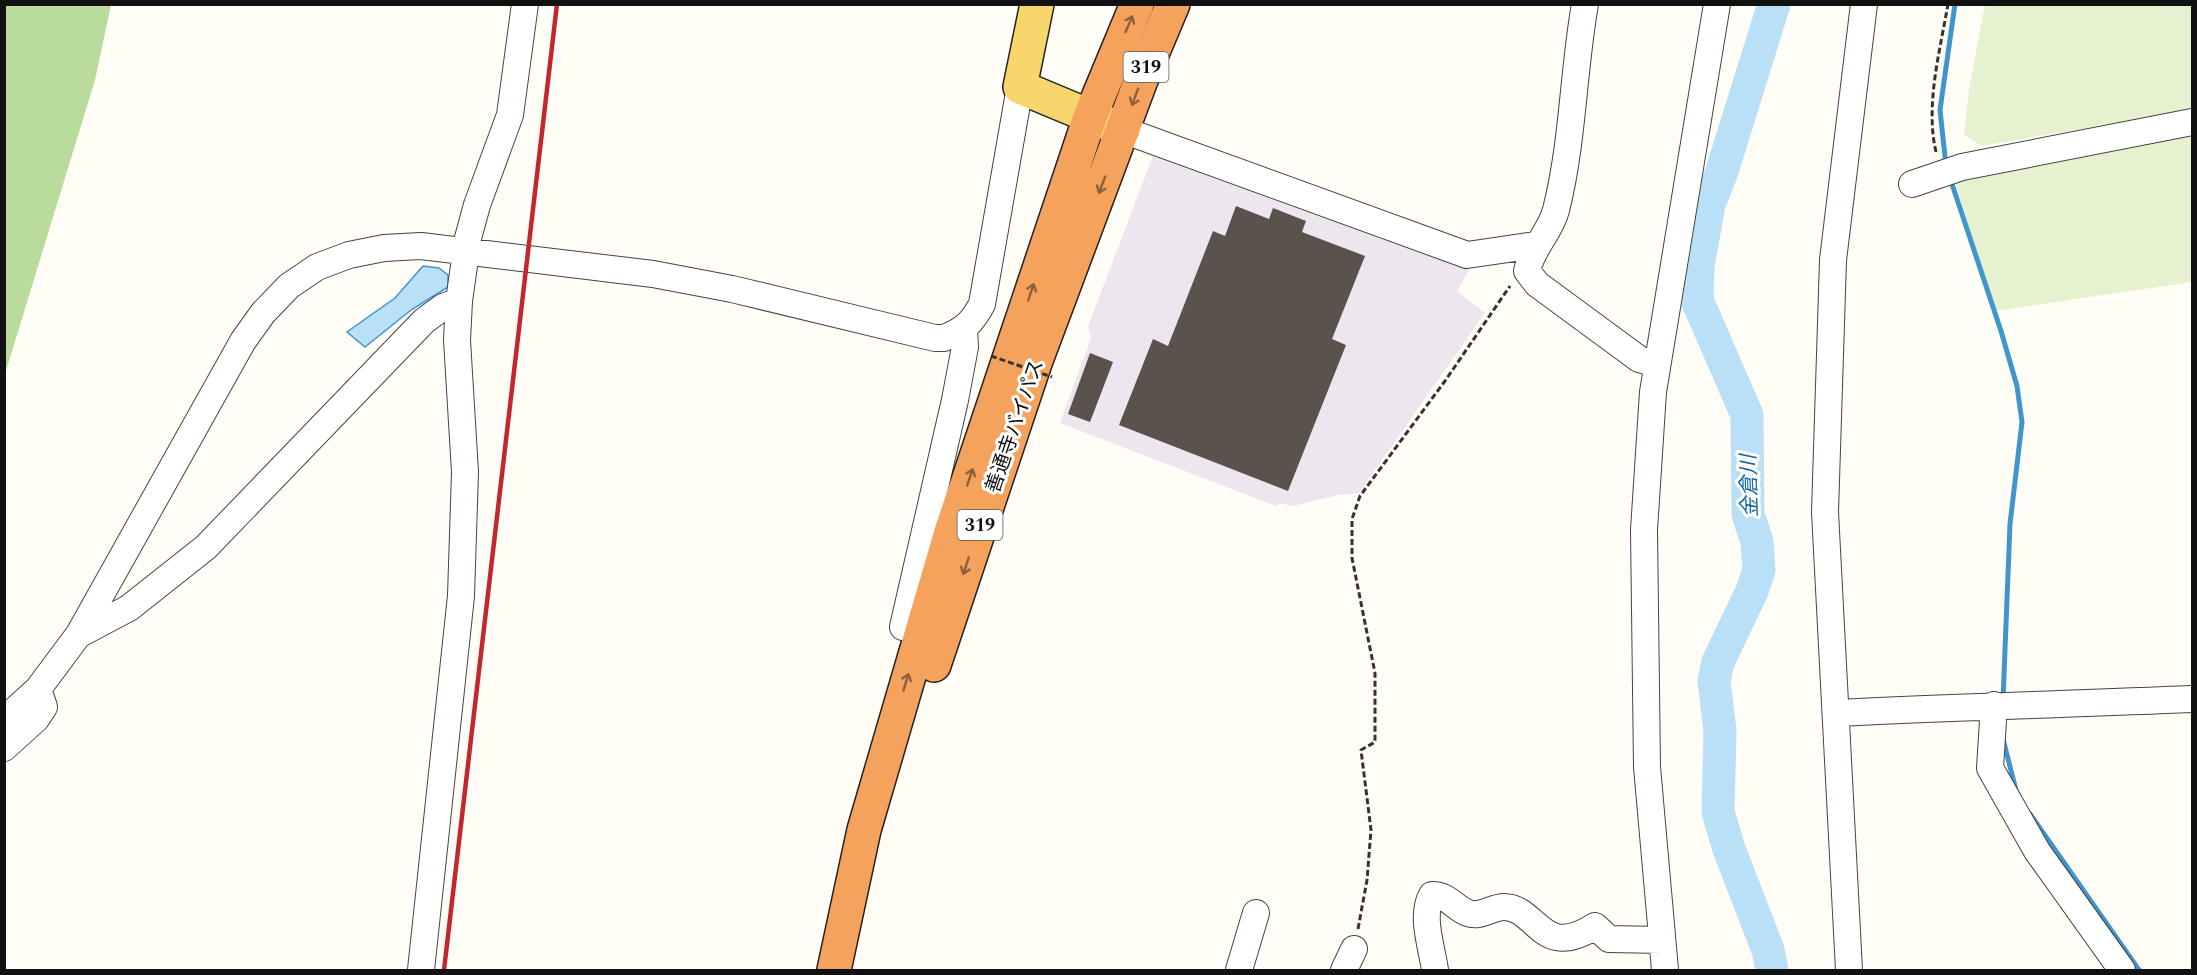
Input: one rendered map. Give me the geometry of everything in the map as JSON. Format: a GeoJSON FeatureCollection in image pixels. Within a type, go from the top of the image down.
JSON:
{"type":"FeatureCollection","features":[{"type":"Feature","properties":{"kind":"highway","name":"善通寺バイパス"},"geometry":{"type":"LineString","coordinates":[[834,970],[864,830],[951,532],[1090,117],[1137,4]]}},
{"type":"Feature","properties":{"kind":"highway","name":"善通寺バイパス"},"geometry":{"type":"LineString","coordinates":[[844,921],[919,711],[1035,363],[1173,4]]}},
{"type":"Feature","properties":{"kind":"main road"},"geometry":{"type":"LineString","coordinates":[[1037,4],[1020,87],[1123,130]]}},
{"type":"Feature","properties":{"kind":"street"},"geometry":{"type":"LineString","coordinates":[[421,970],[461,596],[465,472],[457,340],[459,301],[477,205],[510,115],[525,4]]}},
{"type":"Feature","properties":{"kind":"street"},"geometry":{"type":"LineString","coordinates":[[1585,4],[1565,167],[1555,212],[1546,234],[1533,251],[1527,271],[1537,284],[1639,359],[1657,364]]}},
{"type":"Feature","properties":{"kind":"street"},"geometry":{"type":"LineString","coordinates":[[1665,970],[1647,767],[1644,530],[1653,392],[1717,4]]}},
{"type":"Feature","properties":{"kind":"street"},"geometry":{"type":"LineString","coordinates":[[1848,970],[1826,512],[1828,378],[1833,260],[1864,4]]}},
{"type":"Feature","properties":{"kind":"street"},"geometry":{"type":"LineString","coordinates":[[4,720],[38,689],[80,634],[243,341],[263,313],[289,286],[317,267],[349,255],[384,248],[421,246],[467,250],[653,274],[712,285],[935,338],[944,338],[964,330],[982,304],[1020,87]]}},
{"type":"Feature","properties":{"kind":"street"},"geometry":{"type":"LineString","coordinates":[[1912,184],[1947,172],[2193,122]]}},
{"type":"Feature","properties":{"kind":"street"},"geometry":{"type":"LineString","coordinates":[[1123,130],[1467,255],[1533,251]]}},
{"type":"Feature","properties":{"kind":"street"},"geometry":{"type":"LineString","coordinates":[[80,634],[129,608],[206,547],[424,321],[444,307],[459,301]]}},
{"type":"Feature","properties":{"kind":"street"},"geometry":{"type":"LineString","coordinates":[[903,627],[955,400],[964,347],[964,330]]}},
{"type":"Feature","properties":{"kind":"street"},"geometry":{"type":"LineString","coordinates":[[4,748],[36,719],[44,707],[38,689]]}},
{"type":"Feature","properties":{"kind":"street"},"geometry":{"type":"LineString","coordinates":[[1836,713],[2193,699]]}},
{"type":"Feature","properties":{"kind":"street"},"geometry":{"type":"LineString","coordinates":[[2000,705],[1990,768],[2037,851],[2122,970]]}},
{"type":"Feature","properties":{"kind":"street"},"geometry":{"type":"LineString","coordinates":[[1435,970],[1427,903],[1432,895],[1441,895],[1473,915],[1503,907],[1512,909],[1550,936],[1570,937],[1583,934],[1595,926],[1609,939],[1662,940]]}},
{"type":"Feature","properties":{"kind":"street"},"geometry":{"type":"LineString","coordinates":[[1234,968],[1256,913]]}},
{"type":"Feature","properties":{"kind":"path"},"geometry":{"type":"LineString","coordinates":[[1947,172],[1933,140],[1933,104],[1948,4]]}},
{"type":"Feature","properties":{"kind":"path"},"geometry":{"type":"LineString","coordinates":[[1349,960],[1367,880],[1371,830],[1361,750],[1375,742],[1375,673],[1352,558],[1352,519],[1360,496],[1445,381],[1533,251]]}},
{"type":"Feature","properties":{"kind":"path"},"geometry":{"type":"LineString","coordinates":[[991,356],[1052,377]]}},
{"type":"Feature","properties":{"kind":"shaded area"},"geometry":{"type":"Polygon","coordinates":[[[1153,156],[1224,182],[1238,175],[1471,267],[1457,291],[1485,313],[1359,493],[1338,495],[1293,506],[1279,503],[1276,506],[1060,423],[1091,338],[1088,326],[1153,156]]]}},
{"type":"Feature","properties":{"kind":"green space"},"geometry":{"type":"Polygon","coordinates":[[[5,4],[111,5],[95,80],[5,374],[5,4]]]}},
{"type":"Feature","properties":{"kind":"green space"},"geometry":{"type":"Polygon","coordinates":[[[1985,5],[2192,5],[2192,110],[1981,146],[1964,134],[1969,89],[1985,5]]]}},
{"type":"Feature","properties":{"kind":"green space"},"geometry":{"type":"Polygon","coordinates":[[[2192,133],[2192,282],[1995,311],[1955,181],[2192,133]]]}},
{"type":"Feature","properties":{"kind":"water"},"geometry":{"type":"Polygon","coordinates":[[[423,266],[439,268],[448,275],[448,287],[411,310],[365,347],[347,332],[395,298],[423,266]]]}},
{"type":"Feature","properties":{"kind":"building"},"geometry":{"type":"Polygon","coordinates":[[[1236,206],[1269,219],[1273,208],[1306,221],[1302,232],[1365,256],[1332,339],[1346,345],[1288,491],[1119,425],[1153,339],[1168,346],[1213,231],[1225,236],[1236,206]]]}},
{"type":"Feature","properties":{"kind":"building"},"geometry":{"type":"Polygon","coordinates":[[[1090,353],[1113,362],[1090,422],[1068,414],[1090,353]]]}},
{"type":"Feature","properties":{"kind":"waterway","name":"金倉川"},"geometry":{"type":"LineString","coordinates":[[1772,970],[1768,950],[1729,849],[1718,812],[1720,731],[1714,681],[1718,662],[1752,591],[1759,570],[1757,542],[1748,514],[1747,415],[1697,300],[1698,266],[1709,204],[1721,174],[1774,4]]}},
{"type":"Feature","properties":{"kind":"waterway"},"geometry":{"type":"LineString","coordinates":[[1946,166],[1940,110],[1955,4]]}},
{"type":"Feature","properties":{"kind":"waterway"},"geometry":{"type":"LineString","coordinates":[[1950,178],[2001,331],[2017,386],[2022,422],[2010,524],[2003,700]]}},
{"type":"Feature","properties":{"kind":"waterway"},"geometry":{"type":"LineString","coordinates":[[2003,739],[2017,794]]}},
{"type":"Feature","properties":{"kind":"waterway"},"geometry":{"type":"LineString","coordinates":[[2030,814],[2139,970]]}},
{"type":"Feature","properties":{"kind":"railway"},"geometry":{"type":"LineString","coordinates":[[444,970],[557,4]]}}]}
